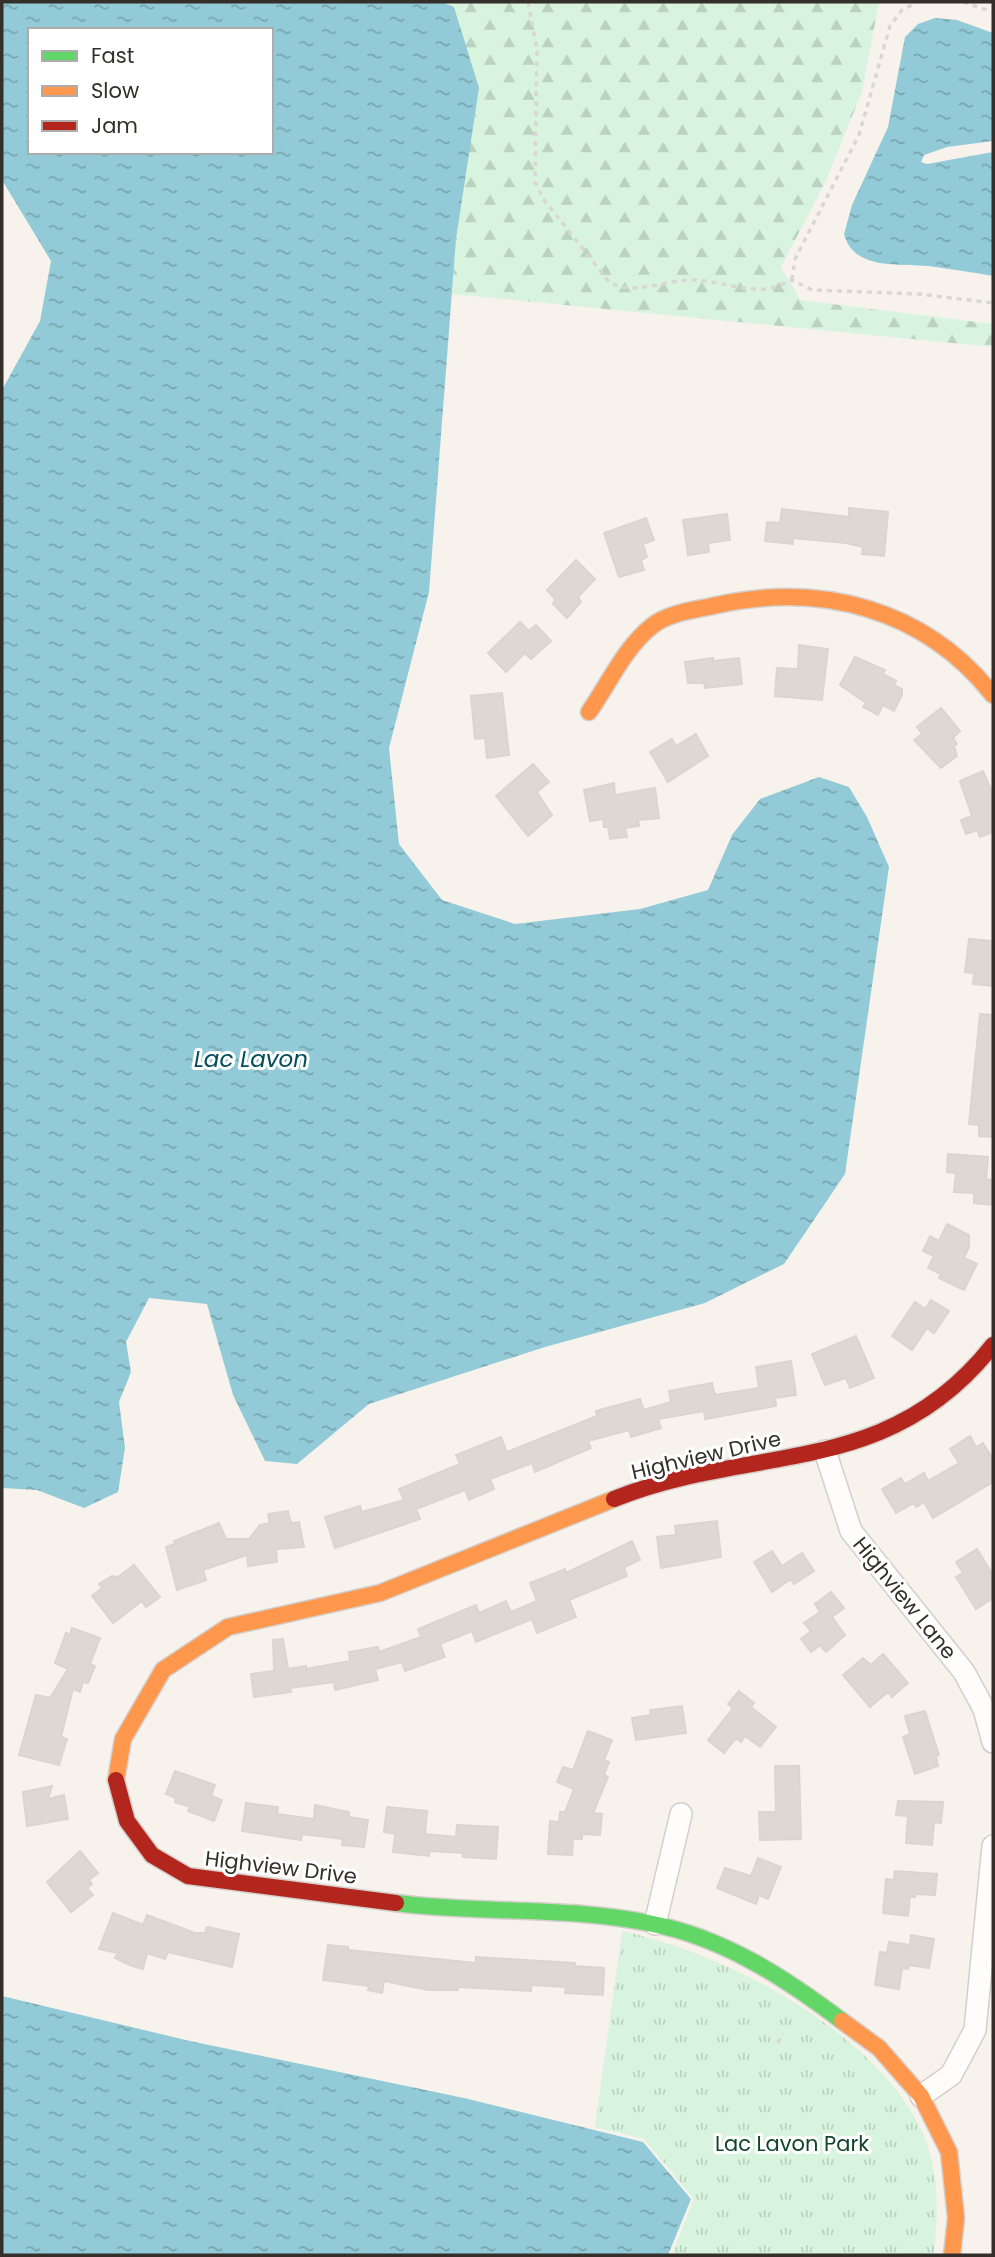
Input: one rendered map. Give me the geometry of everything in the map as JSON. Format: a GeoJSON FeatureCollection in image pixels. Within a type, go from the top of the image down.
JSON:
{"type":"FeatureCollection","features":[{"type":"Feature","properties":{"kind":"street"},"geometry":{"type":"LineString","coordinates":[[589,712],[651,627],[679,614],[762,596],[823,598],[880,612],[987,669],[993,695]]}},
{"type":"Feature","properties":{"kind":"street","name":"Highview Drive"},"geometry":{"type":"LineString","coordinates":[[952,2255],[956,2218],[948,2152],[921,2096],[879,2048],[790,1982],[725,1947],[655,1924],[597,1915],[406,1904],[188,1876],[152,1855],[127,1821],[116,1781],[123,1739],[163,1670],[228,1627],[380,1594],[645,1487],[825,1451],[881,1433],[929,1407],[971,1373],[993,1345]]}},
{"type":"Feature","properties":{"kind":"street","name":"Highview Lane"},"geometry":{"type":"LineString","coordinates":[[825,1451],[851,1531],[964,1672],[985,1709],[993,1742]]}},
{"type":"Feature","properties":{"kind":"street"},"geometry":{"type":"LineString","coordinates":[[655,1924],[681,1814]]}},
{"type":"Feature","properties":{"kind":"street"},"geometry":{"type":"LineString","coordinates":[[921,2096],[951,2075],[975,2030],[993,1846]]}},
{"type":"Feature","properties":{"kind":"path"},"geometry":{"type":"LineString","coordinates":[[528,2],[537,50],[535,182],[544,200],[610,283],[625,290],[694,280],[767,289],[792,280],[812,290],[919,294],[993,303]]}},
{"type":"Feature","properties":{"kind":"path"},"geometry":{"type":"LineString","coordinates":[[792,280],[796,259],[859,135],[890,26],[902,10],[918,2]]}},
{"type":"Feature","properties":{"kind":"path"},"geometry":{"type":"LineString","coordinates":[[963,2],[993,12]]}},
{"type":"Feature","properties":{"kind":"path"},"geometry":{"type":"LineString","coordinates":[[778,2043],[783,2033]]}},
{"type":"Feature","properties":{"kind":"green space"},"geometry":{"type":"Polygon","coordinates":[[[442,2],[879,2],[862,92],[825,183],[781,267],[800,300],[993,324],[993,347],[452,294],[456,239],[454,8],[442,2]]]}},
{"type":"Feature","properties":{"kind":"green space","name":"Lac Lavon Park"},"geometry":{"type":"Polygon","coordinates":[[[622,1931],[664,1942],[754,1980],[841,2035],[878,2069],[907,2105],[927,2144],[934,2171],[936,2199],[934,2255],[672,2255],[694,2199],[644,2139],[595,2127],[622,1931]]]}},
{"type":"Feature","properties":{"kind":"water","name":"Lac Lavon"},"geometry":{"type":"Polygon","coordinates":[[[2,2],[442,2],[454,7],[479,88],[456,239],[429,592],[389,748],[399,844],[442,900],[515,924],[640,909],[708,890],[732,835],[760,799],[819,777],[849,787],[867,817],[889,867],[845,1174],[784,1264],[705,1303],[545,1347],[369,1404],[297,1464],[265,1461],[233,1395],[207,1304],[149,1298],[126,1342],[131,1372],[119,1402],[125,1448],[118,1492],[84,1508],[37,1490],[2,1488],[2,390],[40,321],[51,261],[2,180],[2,2]]]}},
{"type":"Feature","properties":{"kind":"water"},"geometry":{"type":"Polygon","coordinates":[[[935,18],[957,20],[993,33],[993,141],[947,147],[924,155],[921,162],[927,164],[993,152],[993,276],[867,260],[849,246],[844,234],[852,205],[888,127],[905,37],[918,24],[935,18]]]}},
{"type":"Feature","properties":{"kind":"water"},"geometry":{"type":"Polygon","coordinates":[[[2,1996],[190,2041],[464,2098],[643,2142],[691,2199],[668,2255],[2,2255],[2,1996]]]}},
{"type":"Feature","properties":{"kind":"building"},"geometry":{"type":"Polygon","coordinates":[[[849,508],[888,512],[884,556],[862,554],[863,547],[846,543],[793,538],[793,544],[765,541],[767,522],[780,523],[782,509],[849,517],[849,508]]]}},
{"type":"Feature","properties":{"kind":"building"},"geometry":{"type":"Polygon","coordinates":[[[727,514],[730,540],[708,543],[709,552],[688,555],[683,520],[727,514]]]}},
{"type":"Feature","properties":{"kind":"building"},"geometry":{"type":"Polygon","coordinates":[[[646,518],[654,540],[643,544],[647,557],[641,560],[644,570],[619,577],[604,533],[646,518]]]}},
{"type":"Feature","properties":{"kind":"building"},"geometry":{"type":"Polygon","coordinates":[[[576,560],[595,579],[578,597],[581,602],[567,618],[553,604],[555,599],[547,590],[576,560]]]}},
{"type":"Feature","properties":{"kind":"building"},"geometry":{"type":"Polygon","coordinates":[[[520,622],[529,631],[536,625],[551,641],[531,659],[525,653],[506,672],[488,653],[520,622]]]}},
{"type":"Feature","properties":{"kind":"building"},"geometry":{"type":"Polygon","coordinates":[[[799,645],[828,649],[822,700],[775,696],[777,668],[798,669],[799,645]]]}},
{"type":"Feature","properties":{"kind":"building"},"geometry":{"type":"Polygon","coordinates":[[[855,657],[885,670],[883,674],[896,681],[894,685],[902,689],[894,711],[883,705],[878,715],[863,707],[866,703],[840,685],[855,657]]]}},
{"type":"Feature","properties":{"kind":"building"},"geometry":{"type":"Polygon","coordinates":[[[713,658],[713,661],[739,658],[742,684],[705,688],[704,683],[688,683],[685,662],[713,658]]]}},
{"type":"Feature","properties":{"kind":"building"},"geometry":{"type":"Polygon","coordinates":[[[502,693],[509,755],[487,758],[485,738],[475,739],[471,696],[502,693]]]}},
{"type":"Feature","properties":{"kind":"building"},"geometry":{"type":"Polygon","coordinates":[[[941,708],[960,731],[953,738],[957,744],[954,746],[957,756],[941,768],[914,740],[922,734],[917,727],[941,708]]]}},
{"type":"Feature","properties":{"kind":"building"},"geometry":{"type":"Polygon","coordinates":[[[696,734],[708,756],[668,782],[650,752],[672,739],[676,746],[696,734]]]}},
{"type":"Feature","properties":{"kind":"building"},"geometry":{"type":"Polygon","coordinates":[[[533,764],[549,782],[537,792],[552,815],[528,836],[496,796],[533,764]]]}},
{"type":"Feature","properties":{"kind":"building"},"geometry":{"type":"Polygon","coordinates":[[[983,771],[993,794],[993,832],[980,837],[977,830],[966,834],[961,820],[972,816],[960,781],[983,771]]]}},
{"type":"Feature","properties":{"kind":"building"},"geometry":{"type":"Polygon","coordinates":[[[614,783],[615,795],[655,788],[659,818],[638,820],[639,826],[625,828],[627,837],[610,839],[603,819],[590,821],[584,790],[614,783]]]}},
{"type":"Feature","properties":{"kind":"building"},"geometry":{"type":"Polygon","coordinates":[[[969,939],[992,941],[993,986],[973,984],[974,973],[965,972],[969,939]]]}},
{"type":"Feature","properties":{"kind":"building"},"geometry":{"type":"Polygon","coordinates":[[[980,1014],[993,1015],[993,1137],[979,1136],[979,1125],[969,1124],[980,1014]]]}},
{"type":"Feature","properties":{"kind":"building"},"geometry":{"type":"Polygon","coordinates":[[[948,1154],[988,1157],[986,1179],[993,1180],[993,1205],[974,1203],[974,1193],[954,1192],[956,1173],[947,1172],[948,1154]]]}},
{"type":"Feature","properties":{"kind":"building"},"geometry":{"type":"Polygon","coordinates":[[[947,1224],[969,1235],[969,1247],[964,1258],[977,1264],[964,1290],[939,1278],[941,1274],[928,1268],[934,1256],[923,1251],[930,1236],[939,1241],[947,1224]]]}},
{"type":"Feature","properties":{"kind":"building"},"geometry":{"type":"Polygon","coordinates":[[[931,1300],[949,1311],[934,1333],[927,1328],[912,1350],[892,1336],[915,1302],[925,1309],[931,1300]]]}},
{"type":"Feature","properties":{"kind":"building"},"geometry":{"type":"Polygon","coordinates":[[[856,1336],[874,1378],[850,1388],[846,1378],[825,1385],[812,1354],[856,1336]]]}},
{"type":"Feature","properties":{"kind":"building"},"geometry":{"type":"Polygon","coordinates":[[[791,1361],[796,1395],[775,1398],[776,1406],[705,1419],[704,1411],[658,1419],[661,1428],[631,1437],[629,1430],[588,1441],[591,1448],[535,1472],[532,1463],[490,1479],[494,1489],[469,1500],[465,1490],[416,1509],[420,1519],[335,1548],[325,1517],[360,1506],[362,1512],[404,1500],[399,1489],[460,1464],[456,1455],[501,1437],[507,1452],[597,1416],[596,1411],[640,1399],[644,1410],[671,1402],[669,1391],[712,1383],[715,1395],[759,1388],[756,1367],[791,1361]]]}},
{"type":"Feature","properties":{"kind":"building"},"geometry":{"type":"Polygon","coordinates":[[[970,1436],[976,1447],[983,1443],[993,1459],[993,1482],[933,1518],[924,1502],[916,1507],[914,1503],[896,1513],[882,1489],[901,1478],[905,1484],[924,1473],[928,1481],[959,1463],[950,1449],[970,1436]]]}},
{"type":"Feature","properties":{"kind":"building"},"geometry":{"type":"Polygon","coordinates":[[[288,1511],[291,1523],[299,1522],[304,1547],[276,1549],[277,1562],[248,1566],[247,1555],[203,1570],[206,1580],[177,1590],[166,1547],[175,1544],[174,1541],[219,1523],[226,1539],[249,1539],[260,1525],[270,1523],[268,1514],[288,1511]]]}},
{"type":"Feature","properties":{"kind":"building"},"geometry":{"type":"Polygon","coordinates":[[[717,1521],[721,1557],[661,1568],[657,1537],[676,1535],[675,1526],[717,1521]]]}},
{"type":"Feature","properties":{"kind":"building"},"geometry":{"type":"Polygon","coordinates":[[[632,1541],[640,1560],[624,1567],[627,1576],[569,1600],[576,1617],[537,1633],[532,1619],[476,1642],[472,1631],[440,1644],[445,1657],[405,1671],[402,1662],[375,1669],[378,1680],[335,1690],[334,1682],[290,1688],[291,1692],[254,1697],[251,1674],[274,1671],[273,1640],[283,1639],[288,1669],[306,1666],[306,1669],[350,1661],[349,1652],[378,1647],[379,1652],[421,1637],[418,1629],[476,1605],[479,1613],[506,1601],[511,1612],[537,1601],[530,1583],[565,1569],[566,1573],[632,1541]]]}},
{"type":"Feature","properties":{"kind":"building"},"geometry":{"type":"Polygon","coordinates":[[[977,1549],[993,1575],[993,1598],[976,1609],[956,1577],[963,1573],[956,1562],[977,1549]]]}},
{"type":"Feature","properties":{"kind":"building"},"geometry":{"type":"Polygon","coordinates":[[[772,1551],[782,1566],[802,1553],[814,1571],[794,1584],[791,1579],[772,1592],[754,1562],[772,1551]]]}},
{"type":"Feature","properties":{"kind":"building"},"geometry":{"type":"Polygon","coordinates":[[[134,1565],[160,1597],[146,1607],[142,1601],[113,1623],[92,1596],[102,1588],[99,1584],[112,1576],[118,1577],[134,1565]]]}},
{"type":"Feature","properties":{"kind":"building"},"geometry":{"type":"Polygon","coordinates":[[[831,1592],[844,1608],[832,1617],[845,1635],[826,1652],[820,1645],[811,1652],[801,1639],[811,1631],[804,1623],[820,1612],[815,1604],[831,1592]]]}},
{"type":"Feature","properties":{"kind":"building"},"geometry":{"type":"Polygon","coordinates":[[[72,1628],[100,1638],[90,1664],[95,1666],[88,1683],[83,1682],[80,1692],[73,1689],[61,1737],[67,1739],[59,1765],[19,1755],[36,1695],[50,1698],[68,1669],[55,1663],[66,1633],[70,1635],[72,1628]]]}},
{"type":"Feature","properties":{"kind":"building"},"geometry":{"type":"Polygon","coordinates":[[[883,1654],[908,1683],[892,1697],[888,1692],[870,1707],[843,1675],[863,1658],[871,1665],[883,1654]]]}},
{"type":"Feature","properties":{"kind":"building"},"geometry":{"type":"Polygon","coordinates":[[[739,1691],[754,1703],[751,1707],[776,1727],[760,1747],[745,1736],[741,1742],[736,1738],[724,1753],[708,1740],[733,1708],[728,1704],[739,1691]]]}},
{"type":"Feature","properties":{"kind":"building"},"geometry":{"type":"Polygon","coordinates":[[[682,1706],[686,1733],[636,1740],[632,1718],[651,1715],[650,1710],[682,1706]]]}},
{"type":"Feature","properties":{"kind":"building"},"geometry":{"type":"Polygon","coordinates":[[[925,1711],[939,1755],[936,1756],[938,1766],[915,1774],[903,1737],[910,1734],[905,1716],[925,1711]]]}},
{"type":"Feature","properties":{"kind":"building"},"geometry":{"type":"Polygon","coordinates":[[[588,1731],[612,1740],[604,1760],[609,1762],[604,1775],[608,1777],[593,1813],[602,1814],[600,1835],[582,1834],[582,1839],[573,1839],[572,1855],[548,1854],[550,1821],[559,1822],[560,1812],[565,1812],[574,1789],[557,1782],[563,1767],[573,1770],[588,1731]]]}},
{"type":"Feature","properties":{"kind":"building"},"geometry":{"type":"Polygon","coordinates":[[[775,1766],[799,1766],[801,1839],[760,1840],[759,1812],[776,1812],[775,1766]]]}},
{"type":"Feature","properties":{"kind":"building"},"geometry":{"type":"Polygon","coordinates":[[[175,1771],[215,1785],[211,1796],[222,1800],[214,1821],[188,1811],[190,1807],[175,1802],[176,1798],[166,1794],[175,1771]]]}},
{"type":"Feature","properties":{"kind":"building"},"geometry":{"type":"Polygon","coordinates":[[[52,1786],[48,1799],[64,1795],[68,1819],[27,1826],[23,1792],[52,1786]]]}},
{"type":"Feature","properties":{"kind":"building"},"geometry":{"type":"Polygon","coordinates":[[[898,1801],[943,1802],[941,1823],[934,1822],[932,1845],[906,1843],[908,1816],[896,1815],[898,1801]]]}},
{"type":"Feature","properties":{"kind":"building"},"geometry":{"type":"Polygon","coordinates":[[[246,1803],[278,1807],[277,1814],[314,1819],[315,1805],[349,1812],[349,1817],[368,1820],[364,1847],[342,1845],[343,1839],[302,1834],[301,1840],[242,1831],[246,1803]]]}},
{"type":"Feature","properties":{"kind":"building"},"geometry":{"type":"Polygon","coordinates":[[[387,1807],[427,1811],[425,1834],[456,1837],[457,1825],[498,1827],[496,1859],[463,1857],[463,1853],[430,1851],[429,1856],[393,1852],[395,1834],[384,1832],[387,1807]]]}},
{"type":"Feature","properties":{"kind":"building"},"geometry":{"type":"Polygon","coordinates":[[[80,1851],[98,1873],[89,1880],[92,1884],[87,1888],[93,1895],[71,1912],[47,1882],[80,1851]]]}},
{"type":"Feature","properties":{"kind":"building"},"geometry":{"type":"Polygon","coordinates":[[[758,1858],[781,1867],[768,1899],[759,1895],[756,1904],[717,1888],[725,1868],[751,1876],[758,1858]]]}},
{"type":"Feature","properties":{"kind":"building"},"geometry":{"type":"Polygon","coordinates":[[[895,1871],[937,1874],[935,1895],[915,1894],[915,1897],[910,1897],[908,1916],[883,1913],[886,1879],[894,1880],[895,1871]]]}},
{"type":"Feature","properties":{"kind":"building"},"geometry":{"type":"Polygon","coordinates":[[[113,1913],[143,1925],[147,1915],[195,1933],[205,1933],[207,1927],[239,1934],[232,1967],[168,1952],[165,1959],[147,1953],[143,1969],[132,1966],[115,1958],[118,1953],[99,1949],[113,1913]]]}},
{"type":"Feature","properties":{"kind":"building"},"geometry":{"type":"Polygon","coordinates":[[[911,1935],[934,1939],[929,1968],[909,1965],[908,1969],[902,1968],[899,1989],[875,1985],[880,1952],[887,1953],[889,1942],[910,1945],[911,1935]]]}},
{"type":"Feature","properties":{"kind":"building"},"geometry":{"type":"Polygon","coordinates":[[[328,1945],[348,1947],[348,1950],[476,1963],[476,1957],[575,1963],[575,1966],[604,1968],[603,1995],[565,1993],[566,1987],[531,1985],[531,1991],[458,1987],[458,1990],[428,1990],[384,1981],[382,1993],[368,1990],[369,1986],[323,1980],[328,1945]]]}},
{"type":"Feature","properties":{"kind":"traffic: fast"},"geometry":{"type":"LineString","coordinates":[[396,1903],[621,1918],[679,1930],[753,1962],[842,2021]]}},
{"type":"Feature","properties":{"kind":"traffic: slow"},"geometry":{"type":"LineString","coordinates":[[589,712],[633,644],[659,621],[683,612],[717,605],[795,597],[833,601],[869,609],[903,623],[936,641],[966,665],[993,695]]}},
{"type":"Feature","properties":{"kind":"traffic: slow"},"geometry":{"type":"LineString","coordinates":[[116,1780],[123,1739],[163,1670],[228,1627],[380,1593],[614,1499]]}},
{"type":"Feature","properties":{"kind":"traffic: slow"},"geometry":{"type":"LineString","coordinates":[[842,2021],[879,2048],[921,2096],[949,2152],[956,2218],[952,2255]]}},
{"type":"Feature","properties":{"kind":"traffic: jam"},"geometry":{"type":"LineString","coordinates":[[614,1499],[666,1482],[816,1452],[863,1438],[909,1418],[952,1388],[993,1345]]}},
{"type":"Feature","properties":{"kind":"traffic: jam"},"geometry":{"type":"LineString","coordinates":[[116,1780],[127,1821],[152,1855],[188,1876],[396,1903]]}}]}
